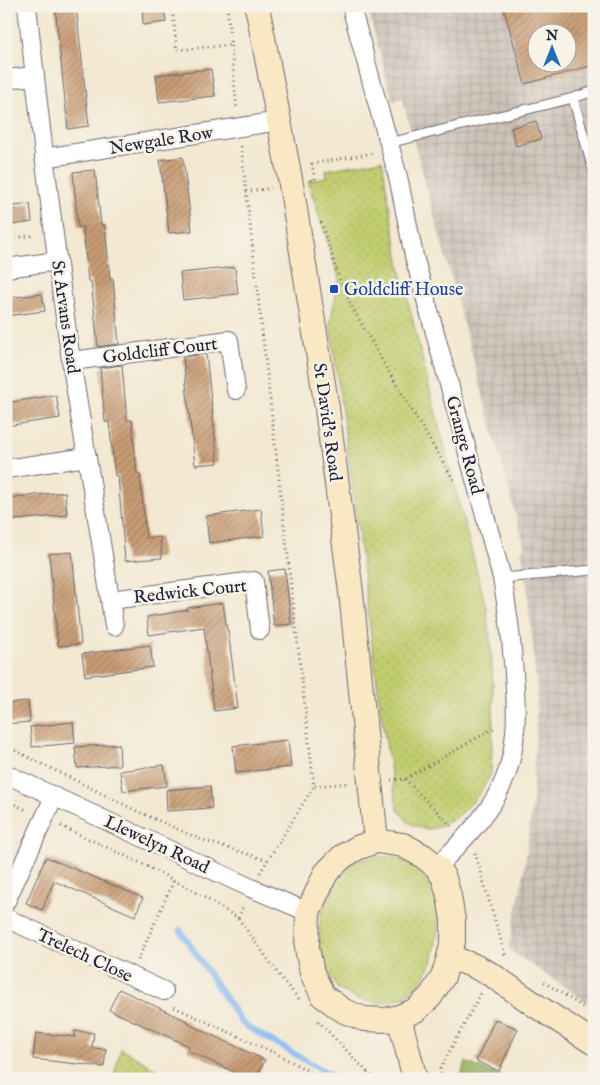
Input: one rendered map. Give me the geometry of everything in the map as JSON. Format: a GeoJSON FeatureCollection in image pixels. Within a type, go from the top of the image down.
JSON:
{"type":"FeatureCollection","features":[{"type":"Feature","properties":{"kind":"street","name":"St Arvans Road"},"geometry":{"type":"LineString","coordinates":[[27,6],[44,158],[72,361],[114,626]]}},
{"type":"Feature","properties":{"kind":"street","name":"St David's Road"},"geometry":{"type":"LineString","coordinates":[[257,6],[291,184],[327,408],[351,592],[376,841]]}},
{"type":"Feature","properties":{"kind":"street","name":"Grange Road"},"geometry":{"type":"LineString","coordinates":[[351,6],[390,147],[414,256],[502,578],[510,626],[516,716],[512,752],[506,777],[498,794],[464,839],[437,867]]}},
{"type":"Feature","properties":{"kind":"street"},"geometry":{"type":"LineString","coordinates":[[6,79],[35,76]]}},
{"type":"Feature","properties":{"kind":"street","name":"Newgale Row"},"geometry":{"type":"LineString","coordinates":[[44,158],[279,121]]}},
{"type":"Feature","properties":{"kind":"street"},"geometry":{"type":"LineString","coordinates":[[6,268],[58,261]]}},
{"type":"Feature","properties":{"kind":"street","name":"Goldcliff Court"},"geometry":{"type":"LineString","coordinates":[[72,361],[229,340],[236,390]]}},
{"type":"Feature","properties":{"kind":"street"},"geometry":{"type":"LineString","coordinates":[[6,469],[87,457]]}},
{"type":"Feature","properties":{"kind":"street","name":"Redwick Court"},"geometry":{"type":"LineString","coordinates":[[110,600],[254,582],[260,630]]}},
{"type":"Feature","properties":{"kind":"street","name":"Llewelyn Road"},"geometry":{"type":"LineString","coordinates":[[6,774],[251,888],[308,912]]}},
{"type":"Feature","properties":{"kind":"street"},"geometry":{"type":"LineString","coordinates":[[6,901],[54,797]]}},
{"type":"Feature","properties":{"kind":"street"},"geometry":{"type":"LineString","coordinates":[[376,841],[402,845],[423,856],[437,867],[444,878],[453,920],[453,941],[449,957],[443,977],[430,997],[416,1010],[386,1020],[364,1019],[344,1011],[323,996],[312,974],[307,948],[308,912],[326,873],[342,857],[357,848],[376,841]]}},
{"type":"Feature","properties":{"kind":"street","name":"Trelech Close"},"geometry":{"type":"LineString","coordinates":[[6,918],[164,991]]}},
{"type":"Feature","properties":{"kind":"street"},"geometry":{"type":"LineString","coordinates":[[449,957],[472,965],[499,966],[538,1007],[594,1043]]}},
{"type":"Feature","properties":{"kind":"street"},"geometry":{"type":"LineString","coordinates":[[399,1017],[415,1079]]}},
{"type":"Feature","properties":{"kind":"lane"},"geometry":{"type":"LineString","coordinates":[[390,147],[594,91]]}},
{"type":"Feature","properties":{"kind":"lane"},"geometry":{"type":"LineString","coordinates":[[573,98],[594,173]]}},
{"type":"Feature","properties":{"kind":"lane"},"geometry":{"type":"LineString","coordinates":[[502,578],[594,570]]}},
{"type":"Feature","properties":{"kind":"path"},"geometry":{"type":"LineString","coordinates":[[172,6],[177,50],[230,44]]}},
{"type":"Feature","properties":{"kind":"path"},"geometry":{"type":"LineString","coordinates":[[227,6],[246,192],[314,786],[267,860],[251,888],[238,918]]}},
{"type":"Feature","properties":{"kind":"path"},"geometry":{"type":"LineString","coordinates":[[246,192],[315,180],[312,164],[390,147]]}},
{"type":"Feature","properties":{"kind":"path"},"geometry":{"type":"LineString","coordinates":[[319,216],[338,278],[351,305],[384,364],[456,482]]}},
{"type":"Feature","properties":{"kind":"path"},"geometry":{"type":"LineString","coordinates":[[6,239],[54,232]]}},
{"type":"Feature","properties":{"kind":"path"},"geometry":{"type":"LineString","coordinates":[[442,1079],[440,1069],[474,1003],[499,966],[474,851],[405,779],[516,716]]}},
{"type":"Feature","properties":{"kind":"path"},"geometry":{"type":"LineString","coordinates":[[6,746],[137,811],[194,836],[267,860]]}},
{"type":"Feature","properties":{"kind":"path"},"geometry":{"type":"LineString","coordinates":[[314,786],[370,782]]}},
{"type":"Feature","properties":{"kind":"path"},"geometry":{"type":"LineString","coordinates":[[6,800],[144,864],[238,918],[285,983],[302,1003]]}},
{"type":"Feature","properties":{"kind":"path"},"geometry":{"type":"LineString","coordinates":[[131,976],[174,880]]}},
{"type":"Feature","properties":{"kind":"path"},"geometry":{"type":"LineString","coordinates":[[164,991],[160,1000],[279,1055],[323,1079]]}},
{"type":"Feature","properties":{"kind":"path"},"geometry":{"type":"LineString","coordinates":[[314,1016],[374,1079]]}},
{"type":"Feature","properties":{"kind":"path"},"geometry":{"type":"LineString","coordinates":[[359,1079],[368,1072]]}},
{"type":"Feature","properties":{"kind":"shaded area"},"geometry":{"type":"Polygon","coordinates":[[[367,6],[594,6],[594,1007],[511,951],[509,947],[524,873],[532,807],[536,730],[537,690],[525,566],[521,550],[525,549],[402,98],[393,102],[367,6]]]}},
{"type":"Feature","properties":{"kind":"green space"},"geometry":{"type":"Polygon","coordinates":[[[382,160],[401,272],[486,607],[491,648],[493,723],[491,774],[480,793],[467,808],[452,820],[435,828],[427,829],[407,821],[398,810],[395,796],[380,707],[330,324],[339,278],[308,181],[327,177],[326,170],[382,160]]]}},
{"type":"Feature","properties":{"kind":"green space"},"geometry":{"type":"Polygon","coordinates":[[[373,857],[392,857],[409,863],[422,873],[434,892],[439,913],[432,963],[420,983],[404,997],[380,1003],[357,999],[338,989],[325,968],[319,946],[320,917],[326,900],[337,881],[352,863],[373,857]]]}},
{"type":"Feature","properties":{"kind":"green space"},"geometry":{"type":"Polygon","coordinates":[[[121,1048],[171,1079],[113,1079],[121,1048]]]}},
{"type":"Feature","properties":{"kind":"green space"},"geometry":{"type":"Polygon","coordinates":[[[466,1062],[506,1079],[459,1079],[466,1062]]]}},
{"type":"Feature","properties":{"kind":"building"},"geometry":{"type":"Polygon","coordinates":[[[55,6],[76,6],[89,126],[68,129],[55,6]]]}},
{"type":"Feature","properties":{"kind":"building"},"geometry":{"type":"Polygon","coordinates":[[[142,6],[164,6],[166,22],[143,25],[142,6]]]}},
{"type":"Feature","properties":{"kind":"building"},"geometry":{"type":"Polygon","coordinates":[[[503,6],[594,6],[594,65],[578,69],[578,22],[528,22],[528,72],[569,72],[525,84],[503,6]]]}},
{"type":"Feature","properties":{"kind":"building"},"geometry":{"type":"Polygon","coordinates":[[[211,69],[215,96],[159,102],[156,75],[211,69]]]}},
{"type":"Feature","properties":{"kind":"building"},"geometry":{"type":"Polygon","coordinates":[[[536,121],[541,139],[516,146],[511,128],[536,121]]]}},
{"type":"Feature","properties":{"kind":"building"},"geometry":{"type":"Polygon","coordinates":[[[183,157],[192,231],[169,233],[160,160],[183,157]]]}},
{"type":"Feature","properties":{"kind":"building"},"geometry":{"type":"Polygon","coordinates":[[[95,170],[101,225],[105,225],[110,279],[113,279],[119,344],[98,347],[91,281],[88,281],[83,227],[78,227],[73,172],[95,170]]]}},
{"type":"Feature","properties":{"kind":"building"},"geometry":{"type":"Polygon","coordinates":[[[30,204],[32,222],[6,226],[6,207],[30,204]]]}},
{"type":"Feature","properties":{"kind":"building"},"geometry":{"type":"Polygon","coordinates":[[[235,267],[238,294],[183,300],[180,273],[235,267]]]}},
{"type":"Feature","properties":{"kind":"building"},"geometry":{"type":"Polygon","coordinates":[[[42,294],[45,311],[6,316],[6,298],[42,294]]]}},
{"type":"Feature","properties":{"kind":"building"},"geometry":{"type":"Polygon","coordinates":[[[206,354],[218,463],[195,465],[183,357],[206,354]]]}},
{"type":"Feature","properties":{"kind":"building"},"geometry":{"type":"Polygon","coordinates":[[[122,365],[127,420],[132,420],[137,474],[140,474],[146,538],[160,537],[162,558],[125,561],[118,476],[115,476],[109,422],[105,422],[100,368],[122,365]]]}},
{"type":"Feature","properties":{"kind":"building"},"geometry":{"type":"Polygon","coordinates":[[[56,395],[60,418],[6,426],[6,403],[56,395]]]}},
{"type":"Feature","properties":{"kind":"building"},"geometry":{"type":"Polygon","coordinates":[[[65,492],[67,515],[6,521],[6,498],[65,492]]]}},
{"type":"Feature","properties":{"kind":"building"},"geometry":{"type":"Polygon","coordinates":[[[261,509],[264,536],[209,543],[206,516],[261,509]]]}},
{"type":"Feature","properties":{"kind":"building"},"geometry":{"type":"Polygon","coordinates":[[[72,552],[81,644],[58,646],[49,554],[72,552]]]}},
{"type":"Feature","properties":{"kind":"building"},"geometry":{"type":"Polygon","coordinates":[[[285,569],[291,624],[274,626],[268,571],[285,569]]]}},
{"type":"Feature","properties":{"kind":"building"},"geometry":{"type":"Polygon","coordinates":[[[223,603],[238,708],[214,711],[204,627],[149,635],[147,617],[188,610],[187,608],[223,603]]]}},
{"type":"Feature","properties":{"kind":"building"},"geometry":{"type":"Polygon","coordinates":[[[150,645],[153,667],[85,676],[82,654],[150,645]]]}},
{"type":"Feature","properties":{"kind":"building"},"geometry":{"type":"Polygon","coordinates":[[[28,701],[30,722],[6,724],[6,703],[28,701]]]}},
{"type":"Feature","properties":{"kind":"building"},"geometry":{"type":"Polygon","coordinates":[[[73,722],[75,743],[32,747],[30,727],[73,722]]]}},
{"type":"Feature","properties":{"kind":"building"},"geometry":{"type":"Polygon","coordinates":[[[288,740],[291,767],[236,773],[233,746],[288,740]]]}},
{"type":"Feature","properties":{"kind":"building"},"geometry":{"type":"Polygon","coordinates":[[[119,744],[120,765],[77,768],[75,747],[119,744]]]}},
{"type":"Feature","properties":{"kind":"building"},"geometry":{"type":"Polygon","coordinates":[[[164,765],[167,786],[123,791],[120,771],[164,765]]]}},
{"type":"Feature","properties":{"kind":"building"},"geometry":{"type":"Polygon","coordinates":[[[210,786],[212,808],[167,811],[166,790],[210,786]]]}},
{"type":"Feature","properties":{"kind":"building"},"geometry":{"type":"Polygon","coordinates":[[[46,857],[143,898],[135,916],[54,881],[42,910],[26,903],[46,857]]]}},
{"type":"Feature","properties":{"kind":"building"},"geometry":{"type":"Polygon","coordinates":[[[119,989],[265,1060],[256,1079],[248,1079],[187,1050],[189,1046],[109,1010],[119,989]]]}},
{"type":"Feature","properties":{"kind":"building"},"geometry":{"type":"Polygon","coordinates":[[[495,1019],[518,1029],[499,1071],[476,1061],[495,1019]]]}},
{"type":"Feature","properties":{"kind":"building"},"geometry":{"type":"Polygon","coordinates":[[[75,1031],[94,1033],[92,1048],[106,1049],[104,1067],[33,1059],[36,1033],[75,1037],[75,1031]]]}},
{"type":"Feature","properties":{"kind":"waterway"},"geometry":{"type":"LineString","coordinates":[[180,930],[241,1022],[337,1078]]}},
{"type":"Feature","properties":{"kind":"place","name":"Goldcliff House"},"geometry":{"type":"Point","coordinates":[334,289]}}]}
